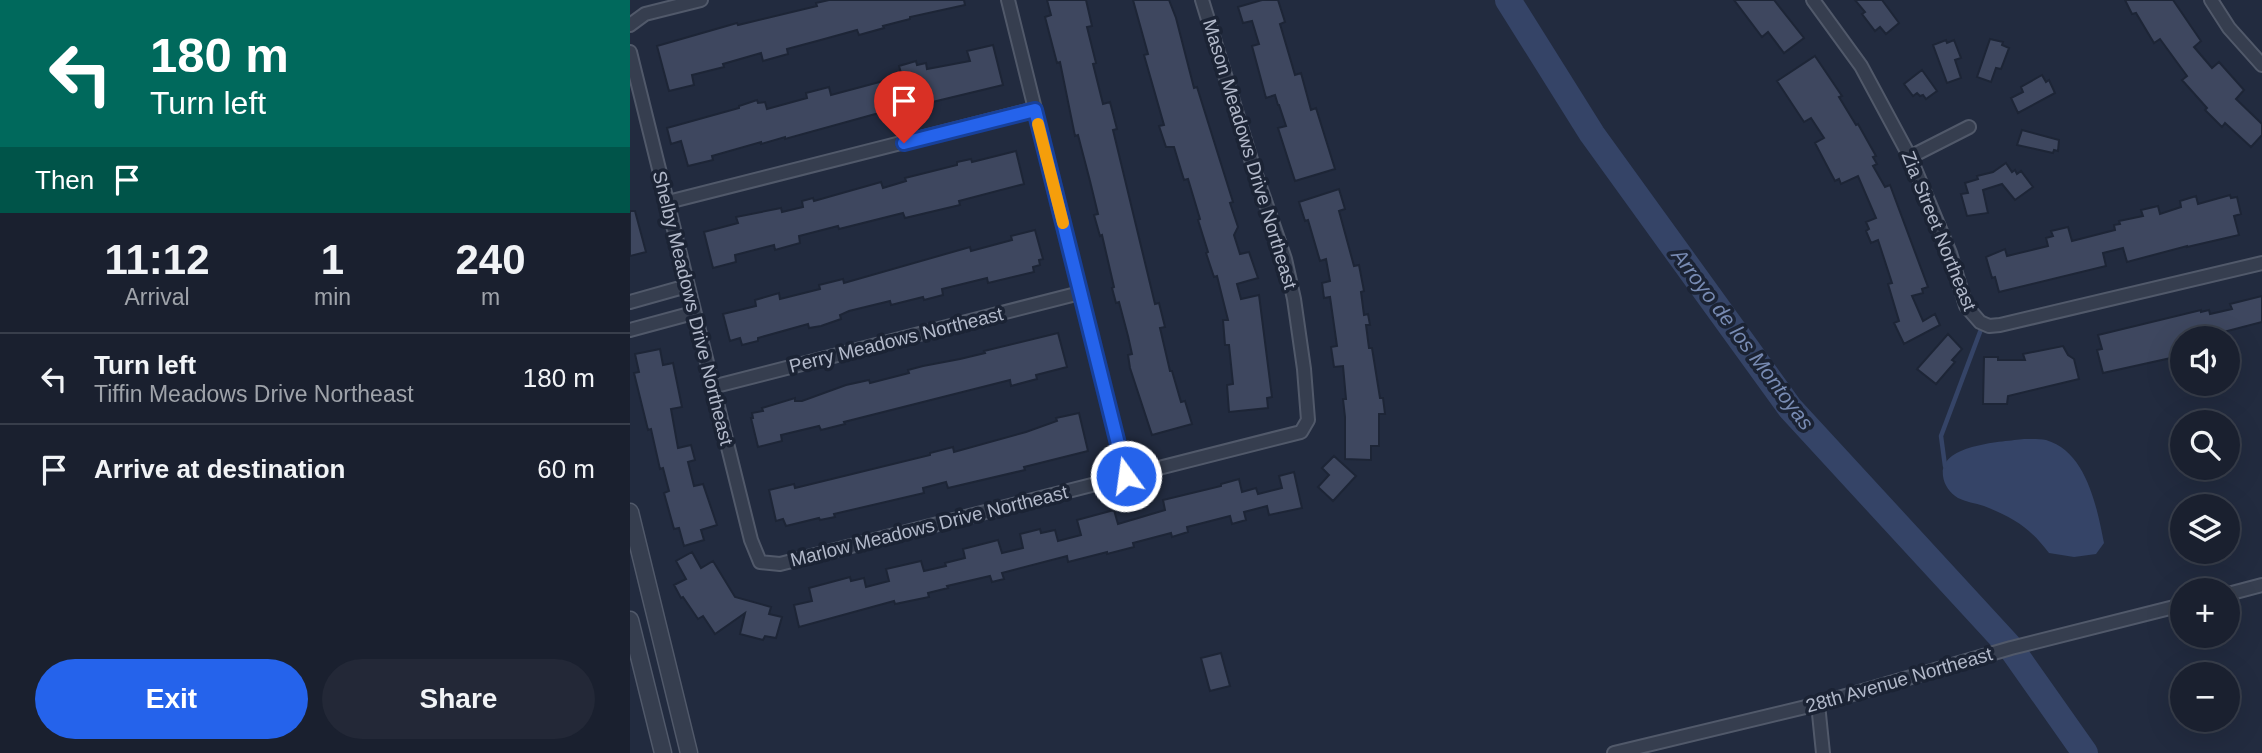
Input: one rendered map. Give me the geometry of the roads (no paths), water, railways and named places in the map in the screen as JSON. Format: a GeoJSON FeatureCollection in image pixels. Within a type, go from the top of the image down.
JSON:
{"type":"FeatureCollection","features":[{"type":"Feature","properties":{"kind":"street"},"geometry":{"type":"LineString","coordinates":[[630,25],[645,15],[701,0]]}},
{"type":"Feature","properties":{"kind":"street"},"geometry":{"type":"LineString","coordinates":[[1007,0],[1126,476]]}},
{"type":"Feature","properties":{"kind":"street","name":"Mason Meadows Drive Northeast"},"geometry":{"type":"LineString","coordinates":[[1202,0],[1285,259],[1304,369],[1308,419],[1301,432]]}},
{"type":"Feature","properties":{"kind":"street","name":"Zia Street Northeast"},"geometry":{"type":"LineString","coordinates":[[1814,0],[1861,66],[1910,157],[1950,253],[1966,306],[1980,322],[1989,326],[2000,325],[2262,263]]}},
{"type":"Feature","properties":{"kind":"street"},"geometry":{"type":"LineString","coordinates":[[2211,0],[2229,28],[2262,65]]}},
{"type":"Feature","properties":{"kind":"street","name":"Shelby Meadows Drive Northeast"},"geometry":{"type":"LineString","coordinates":[[630,52],[712,387],[751,540],[760,562]]}},
{"type":"Feature","properties":{"kind":"street"},"geometry":{"type":"LineString","coordinates":[[668,202],[1035,110]]}},
{"type":"Feature","properties":{"kind":"street"},"geometry":{"type":"LineString","coordinates":[[1910,157],[1969,127]]}},
{"type":"Feature","properties":{"kind":"street"},"geometry":{"type":"LineString","coordinates":[[630,302],[687,286]]}},
{"type":"Feature","properties":{"kind":"street","name":"Perry Meadows Northeast"},"geometry":{"type":"LineString","coordinates":[[712,387],[1080,293]]}},
{"type":"Feature","properties":{"kind":"street"},"geometry":{"type":"LineString","coordinates":[[630,330],[694,313]]}},
{"type":"Feature","properties":{"kind":"street","name":"Marlow Meadows Drive Northeast"},"geometry":{"type":"LineString","coordinates":[[760,562],[780,564],[1301,432]]}},
{"type":"Feature","properties":{"kind":"street"},"geometry":{"type":"LineString","coordinates":[[630,512],[689,753]]}},
{"type":"Feature","properties":{"kind":"street"},"geometry":{"type":"LineString","coordinates":[[2240,591],[2262,585]]}},
{"type":"Feature","properties":{"kind":"street","name":"28th Avenue Northeast"},"geometry":{"type":"LineString","coordinates":[[1614,753],[1818,704],[2011,648],[2170,608]]}},
{"type":"Feature","properties":{"kind":"street"},"geometry":{"type":"LineString","coordinates":[[630,620],[663,753]]}},
{"type":"Feature","properties":{"kind":"street"},"geometry":{"type":"LineString","coordinates":[[1818,704],[1823,753]]}},
{"type":"Feature","properties":{"kind":"water"},"geometry":{"type":"Polygon","coordinates":[[[2024,439],[2046,440],[2060,446],[2081,469],[2098,514],[2104,543],[2096,554],[2074,557],[2049,553],[2035,536],[2020,524],[1995,510],[1958,498],[1946,486],[1944,465],[1951,457],[1974,447],[2024,439]]]}},
{"type":"Feature","properties":{"kind":"waterway","name":"Arroyo de los Montoyas"},"geometry":{"type":"LineString","coordinates":[[1508,0],[1592,134],[1790,408],[2011,648],[2085,753]]}},
{"type":"Feature","properties":{"kind":"waterway"},"geometry":{"type":"LineString","coordinates":[[1945,466],[1941,436],[1983,324]]}}]}
